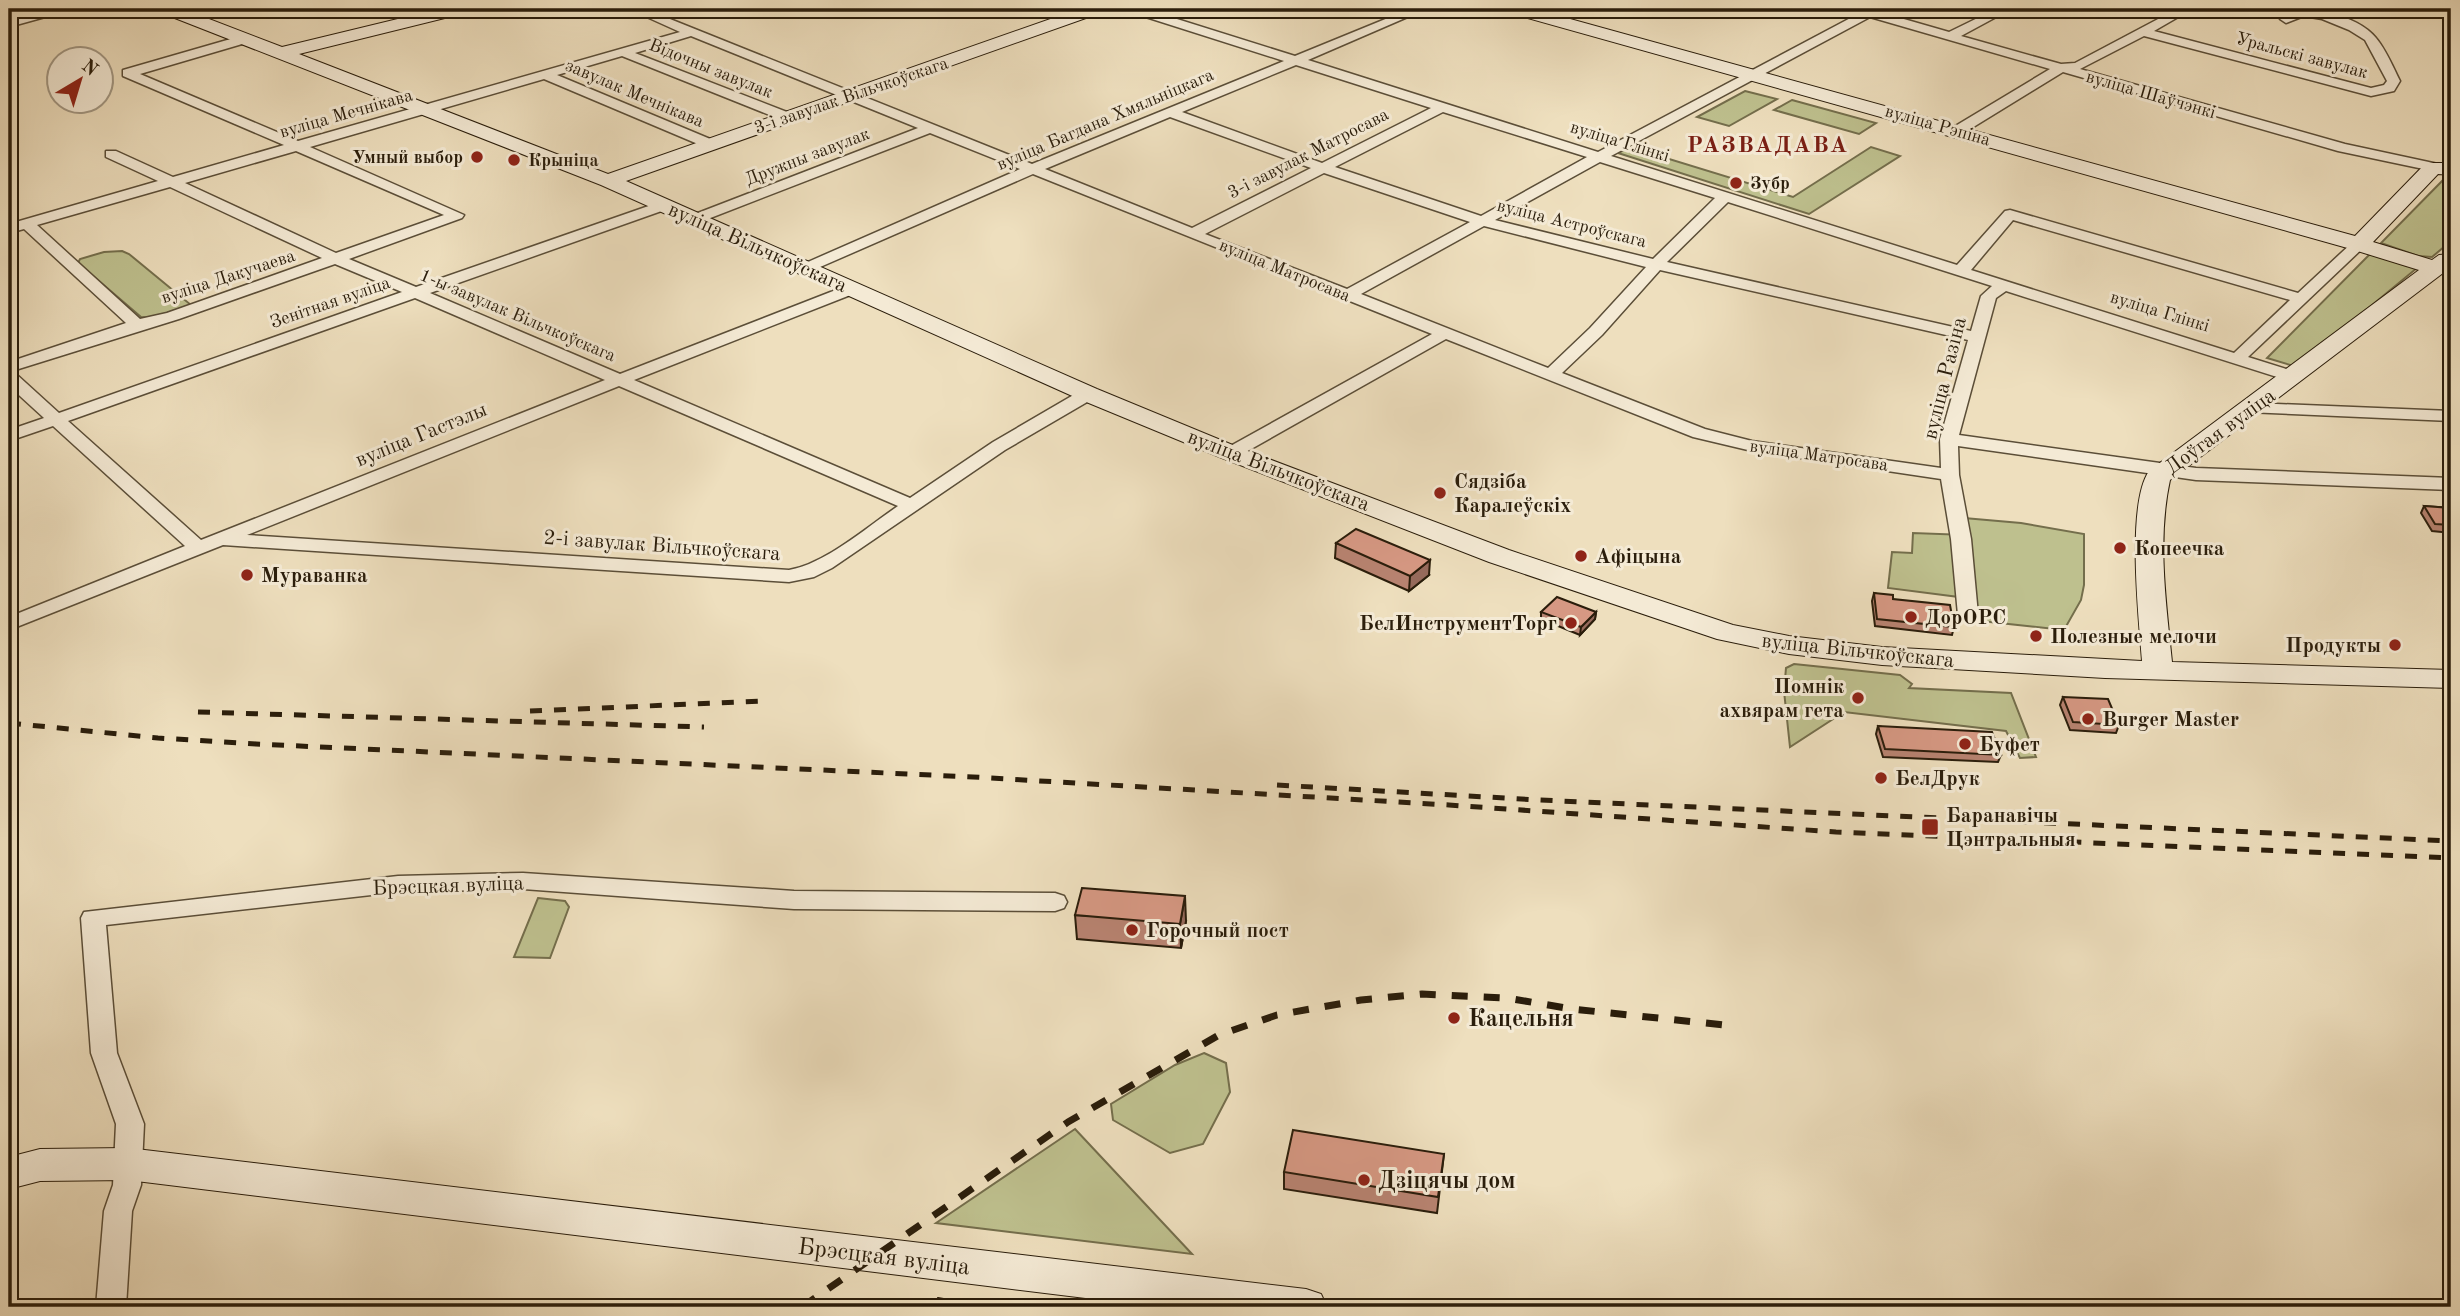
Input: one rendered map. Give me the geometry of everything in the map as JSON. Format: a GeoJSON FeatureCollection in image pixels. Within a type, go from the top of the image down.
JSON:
{"type":"FeatureCollection","features":[{"type":"Feature","properties":{"kind":"main road","name":"вуліца Вільчкоўскага"},"geometry":{"type":"LineString","coordinates":[[168,9],[608,181],[1088,394],[1231,453],[1568,580],[1751,638],[1856,654],[2158,671],[2451,679]]}},
{"type":"Feature","properties":{"kind":"main road"},"geometry":{"type":"LineString","coordinates":[[281,53],[459,9]]}},
{"type":"Feature","properties":{"kind":"main road","name":"3-і завулак Вільчкоўскага"},"geometry":{"type":"LineString","coordinates":[[608,181],[1094,9]]}},
{"type":"Feature","properties":{"kind":"main road","name":"вуліца Рэпіна"},"geometry":{"type":"LineString","coordinates":[[1516,9],[2359,244]]}},
{"type":"Feature","properties":{"kind":"main road"},"geometry":{"type":"LineString","coordinates":[[2359,244],[2442,168]]}},
{"type":"Feature","properties":{"kind":"main road","name":"Доўгая вуліца"},"geometry":{"type":"LineString","coordinates":[[2359,244],[2446,266]]}},
{"type":"Feature","properties":{"kind":"main road","name":"Доўгая вуліца"},"geometry":{"type":"LineString","coordinates":[[2158,671],[2149,569],[2154,487],[2165,469],[2446,266]]}},
{"type":"Feature","properties":{"kind":"main road","name":"Брэсцкая вуліца"},"geometry":{"type":"LineString","coordinates":[[9,1173],[40,1165],[128,1164],[1282,1306]]}},
{"type":"Feature","properties":{"kind":"street"},"geometry":{"type":"LineString","coordinates":[[9,23],[68,9]]}},
{"type":"Feature","properties":{"kind":"street","name":"вуліца Матросава"},"geometry":{"type":"LineString","coordinates":[[635,9],[1193,234],[1699,433],[1737,443],[1950,475]]}},
{"type":"Feature","properties":{"kind":"street","name":"вуліца Глінкі"},"geometry":{"type":"LineString","coordinates":[[1134,9],[2293,377]]}},
{"type":"Feature","properties":{"kind":"street","name":"вуліца Багдана Хмяльніцкага"},"geometry":{"type":"LineString","coordinates":[[806,268],[1033,169],[1420,9]]}},
{"type":"Feature","properties":{"kind":"street","name":"вуліца Шаўчэнкі"},"geometry":{"type":"LineString","coordinates":[[1853,9],[2343,148],[2442,168]]}},
{"type":"Feature","properties":{"kind":"street"},"geometry":{"type":"LineString","coordinates":[[1951,36],[2005,9]]}},
{"type":"Feature","properties":{"kind":"street"},"geometry":{"type":"LineString","coordinates":[[1957,131],[2061,68],[2078,66],[2186,9]]}},
{"type":"Feature","properties":{"kind":"street","name":"Уральскі завулак"},"geometry":{"type":"LineString","coordinates":[[2144,32],[2371,92],[2389,88],[2394,81],[2370,38],[2353,27],[2325,16],[2303,12],[2286,19]]}},
{"type":"Feature","properties":{"kind":"street"},"geometry":{"type":"LineString","coordinates":[[1348,295],[1870,13]]}},
{"type":"Feature","properties":{"kind":"street","name":"вуліца Мечнікава"},"geometry":{"type":"LineString","coordinates":[[9,229],[692,32]]}},
{"type":"Feature","properties":{"kind":"street"},"geometry":{"type":"LineString","coordinates":[[245,39],[128,74],[299,147]]}},
{"type":"Feature","properties":{"kind":"street","name":"Відочны завулак"},"geometry":{"type":"LineString","coordinates":[[622,52],[787,117]]}},
{"type":"Feature","properties":{"kind":"street","name":"завулак Мечнікава"},"geometry":{"type":"LineString","coordinates":[[546,75],[710,144]]}},
{"type":"Feature","properties":{"kind":"street","name":"3-і завулак Матросава"},"geometry":{"type":"LineString","coordinates":[[1193,234],[1442,107]]}},
{"type":"Feature","properties":{"kind":"street","name":"вуліца Астроўскага"},"geometry":{"type":"LineString","coordinates":[[1169,112],[1321,167],[1482,221],[1553,241],[1976,337]]}},
{"type":"Feature","properties":{"kind":"street","name":"Дружны завулак"},"geometry":{"type":"LineString","coordinates":[[695,219],[933,127]]}},
{"type":"Feature","properties":{"kind":"street","name":"вуліца Дакучаева"},"geometry":{"type":"LineString","coordinates":[[9,367],[173,316],[457,215],[299,147]]}},
{"type":"Feature","properties":{"kind":"street","name":"1-ы завулак Вільчкоўскага"},"geometry":{"type":"LineString","coordinates":[[111,154],[337,259],[912,505]]}},
{"type":"Feature","properties":{"kind":"street"},"geometry":{"type":"LineString","coordinates":[[1550,374],[1577,353],[1657,263],[1726,197]]}},
{"type":"Feature","properties":{"kind":"street","name":"Зенітная вуліца"},"geometry":{"type":"LineString","coordinates":[[9,436],[664,205]]}},
{"type":"Feature","properties":{"kind":"street"},"geometry":{"type":"LineString","coordinates":[[1961,271],[2010,214],[2300,298]]}},
{"type":"Feature","properties":{"kind":"street"},"geometry":{"type":"LineString","coordinates":[[27,224],[137,325]]}},
{"type":"Feature","properties":{"kind":"street"},"geometry":{"type":"LineString","coordinates":[[2238,358],[2359,244]]}},
{"type":"Feature","properties":{"kind":"street","name":"вуліца Разіна"},"geometry":{"type":"LineString","coordinates":[[1968,615],[1961,539],[1950,475],[1949,439],[1989,296],[2004,285]]}},
{"type":"Feature","properties":{"kind":"street","name":"вуліца Гастэлы"},"geometry":{"type":"LineString","coordinates":[[9,624],[619,379],[852,289]]}},
{"type":"Feature","properties":{"kind":"street"},"geometry":{"type":"LineString","coordinates":[[1231,453],[1446,333]]}},
{"type":"Feature","properties":{"kind":"street"},"geometry":{"type":"LineString","coordinates":[[9,377],[199,548]]}},
{"type":"Feature","properties":{"kind":"street","name":"2-і завулак Вільчкоўскага"},"geometry":{"type":"LineString","coordinates":[[223,539],[789,576],[807,573],[999,446],[1088,394]]}},
{"type":"Feature","properties":{"kind":"street"},"geometry":{"type":"LineString","coordinates":[[2253,408],[2451,416]]}},
{"type":"Feature","properties":{"kind":"street"},"geometry":{"type":"LineString","coordinates":[[1949,439],[2196,474],[2451,484]]}},
{"type":"Feature","properties":{"kind":"street","name":"Брэсцкая вуліца"},"geometry":{"type":"LineString","coordinates":[[128,1164],[130,1124],[104,1053],[93,918],[398,884],[523,881],[794,900],[1055,902]]}},
{"type":"Feature","properties":{"kind":"street"},"geometry":{"type":"LineString","coordinates":[[111,1307],[118,1212],[127,1185],[128,1164]]}},
{"type":"Feature","properties":{"kind":"green space"},"geometry":{"type":"Polygon","coordinates":[[[1745,91],[1777,99],[1729,126],[1697,117],[1745,91]]]}},
{"type":"Feature","properties":{"kind":"green space"},"geometry":{"type":"Polygon","coordinates":[[[1792,100],[1876,123],[1859,134],[1774,110],[1792,100]]]}},
{"type":"Feature","properties":{"kind":"green space"},"geometry":{"type":"Polygon","coordinates":[[[1630,147],[1793,197],[1871,147],[1900,156],[1809,214],[1618,153],[1630,147]]]}},
{"type":"Feature","properties":{"kind":"green space"},"geometry":{"type":"Polygon","coordinates":[[[2448,175],[2451,176],[2451,241],[2432,257],[2418,256],[2381,243],[2448,175]]]}},
{"type":"Feature","properties":{"kind":"green space"},"geometry":{"type":"Polygon","coordinates":[[[122,251],[191,305],[151,318],[141,317],[78,263],[80,259],[104,252],[122,251]]]}},
{"type":"Feature","properties":{"kind":"green space"},"geometry":{"type":"Polygon","coordinates":[[[2371,253],[2417,268],[2297,367],[2267,358],[2371,253]]]}},
{"type":"Feature","properties":{"kind":"green space"},"geometry":{"type":"Polygon","coordinates":[[[1964,518],[2021,523],[2084,534],[2084,585],[2081,600],[2064,630],[1981,621],[1974,599],[1888,588],[1892,552],[1912,553],[1913,533],[1966,535],[1964,518]]]}},
{"type":"Feature","properties":{"kind":"green space"},"geometry":{"type":"Polygon","coordinates":[[[1794,664],[1900,675],[1912,684],[1909,688],[2011,693],[2036,757],[2020,758],[2006,731],[1844,712],[1790,747],[1784,691],[1786,668],[1794,664]]]}},
{"type":"Feature","properties":{"kind":"green space"},"geometry":{"type":"Polygon","coordinates":[[[538,898],[565,901],[569,907],[550,958],[514,957],[538,898]]]}},
{"type":"Feature","properties":{"kind":"green space"},"geometry":{"type":"Polygon","coordinates":[[[1204,1053],[1226,1063],[1230,1092],[1203,1144],[1170,1153],[1113,1120],[1111,1104],[1175,1065],[1204,1053]]]}},
{"type":"Feature","properties":{"kind":"green space"},"geometry":{"type":"Polygon","coordinates":[[[1075,1129],[1192,1254],[936,1223],[1075,1129]]]}},
{"type":"Feature","properties":{"kind":"building"},"geometry":{"type":"Polygon","coordinates":[[[2424,506],[2451,508],[2451,525],[2435,524],[2424,506]]]}},
{"type":"Feature","properties":{"kind":"building"},"geometry":{"type":"Polygon","coordinates":[[[1356,529],[1430,560],[1410,576],[1336,543],[1356,529]]]}},
{"type":"Feature","properties":{"kind":"building"},"geometry":{"type":"Polygon","coordinates":[[[1874,593],[1893,595],[1893,599],[1950,605],[1954,627],[1877,619],[1874,593]]]}},
{"type":"Feature","properties":{"kind":"building"},"geometry":{"type":"Polygon","coordinates":[[[1557,597],[1596,612],[1581,627],[1541,612],[1557,597]]]}},
{"type":"Feature","properties":{"kind":"building"},"geometry":{"type":"Polygon","coordinates":[[[2063,697],[2108,699],[2119,725],[2073,722],[2063,697]]]}},
{"type":"Feature","properties":{"kind":"building","name":"Баранавічы Цэнтральныя"},"geometry":{"type":"Polygon","coordinates":[[[1878,726],[1992,732],[2001,755],[1885,749],[1878,726]]]}},
{"type":"Feature","properties":{"kind":"building"},"geometry":{"type":"Polygon","coordinates":[[[1082,888],[1185,896],[1180,924],[1075,915],[1082,888]]]}},
{"type":"Feature","properties":{"kind":"building","name":"Дзіцячы дом"},"geometry":{"type":"Polygon","coordinates":[[[1293,1130],[1444,1154],[1438,1197],[1284,1172],[1293,1130]]]}},
{"type":"Feature","properties":{"kind":"building"},"geometry":{"type":"Polygon","coordinates":[[[938,1298],[988,1307],[934,1307],[938,1298]]]}},
{"type":"Feature","properties":{"kind":"railway"},"geometry":{"type":"LineString","coordinates":[[530,711],[764,701]]}},
{"type":"Feature","properties":{"kind":"railway"},"geometry":{"type":"LineString","coordinates":[[198,712],[704,727]]}},
{"type":"Feature","properties":{"kind":"railway"},"geometry":{"type":"LineString","coordinates":[[9,723],[158,738],[256,744],[973,777],[1449,805],[1836,832],[2451,858]]}},
{"type":"Feature","properties":{"kind":"railway"},"geometry":{"type":"LineString","coordinates":[[1277,785],[1539,800],[2451,841]]}},
{"type":"Feature","properties":{"kind":"railway"},"geometry":{"type":"LineString","coordinates":[[802,1307],[1068,1122],[1219,1035],[1277,1015],[1361,1000],[1422,994],[1507,998],[1572,1009],[1724,1025]]}},
{"type":"Feature","properties":{"kind":"place","name":"Умный выбор"},"geometry":{"type":"Point","coordinates":[477,157]}},
{"type":"Feature","properties":{"kind":"place","name":"Крыніца"},"geometry":{"type":"Point","coordinates":[514,160]}},
{"type":"Feature","properties":{"kind":"place","name":"Зубр"},"geometry":{"type":"Point","coordinates":[1736,183]}},
{"type":"Feature","properties":{"kind":"place","name":"Сядзіба Каралеўскіх"},"geometry":{"type":"Point","coordinates":[1440,493]}},
{"type":"Feature","properties":{"kind":"place","name":"Копеечка"},"geometry":{"type":"Point","coordinates":[2120,548]}},
{"type":"Feature","properties":{"kind":"place","name":"Афіцына"},"geometry":{"type":"Point","coordinates":[1581,556]}},
{"type":"Feature","properties":{"kind":"place","name":"Мураванка"},"geometry":{"type":"Point","coordinates":[247,575]}},
{"type":"Feature","properties":{"kind":"place","name":"ДорОРС"},"geometry":{"type":"Point","coordinates":[1911,617]}},
{"type":"Feature","properties":{"kind":"place","name":"БелИнструментТорг"},"geometry":{"type":"Point","coordinates":[1571,623]}},
{"type":"Feature","properties":{"kind":"place","name":"Полезные мелочи"},"geometry":{"type":"Point","coordinates":[2036,636]}},
{"type":"Feature","properties":{"kind":"place","name":"Продукты"},"geometry":{"type":"Point","coordinates":[2395,645]}},
{"type":"Feature","properties":{"kind":"place","name":"Помнік ахвярам гета"},"geometry":{"type":"Point","coordinates":[1858,698]}},
{"type":"Feature","properties":{"kind":"place","name":"Burger Master"},"geometry":{"type":"Point","coordinates":[2088,719]}},
{"type":"Feature","properties":{"kind":"place","name":"Буфет"},"geometry":{"type":"Point","coordinates":[1965,744]}},
{"type":"Feature","properties":{"kind":"place","name":"БелДрук"},"geometry":{"type":"Point","coordinates":[1881,778]}},
{"type":"Feature","properties":{"kind":"place","name":"Баранавічы Цэнтральныя"},"geometry":{"type":"Point","coordinates":[1930,827]}},
{"type":"Feature","properties":{"kind":"place","name":"Горочный пост"},"geometry":{"type":"Point","coordinates":[1132,930]}},
{"type":"Feature","properties":{"kind":"place","name":"Кацельня"},"geometry":{"type":"Point","coordinates":[1454,1018]}},
{"type":"Feature","properties":{"kind":"place","name":"Дзіцячы дом"},"geometry":{"type":"Point","coordinates":[1364,1180]}},
{"type":"Feature","properties":{"kind":"district","name":"РАЗВАДАВА"},"geometry":{"type":"Point","coordinates":[1768,144]}}]}
